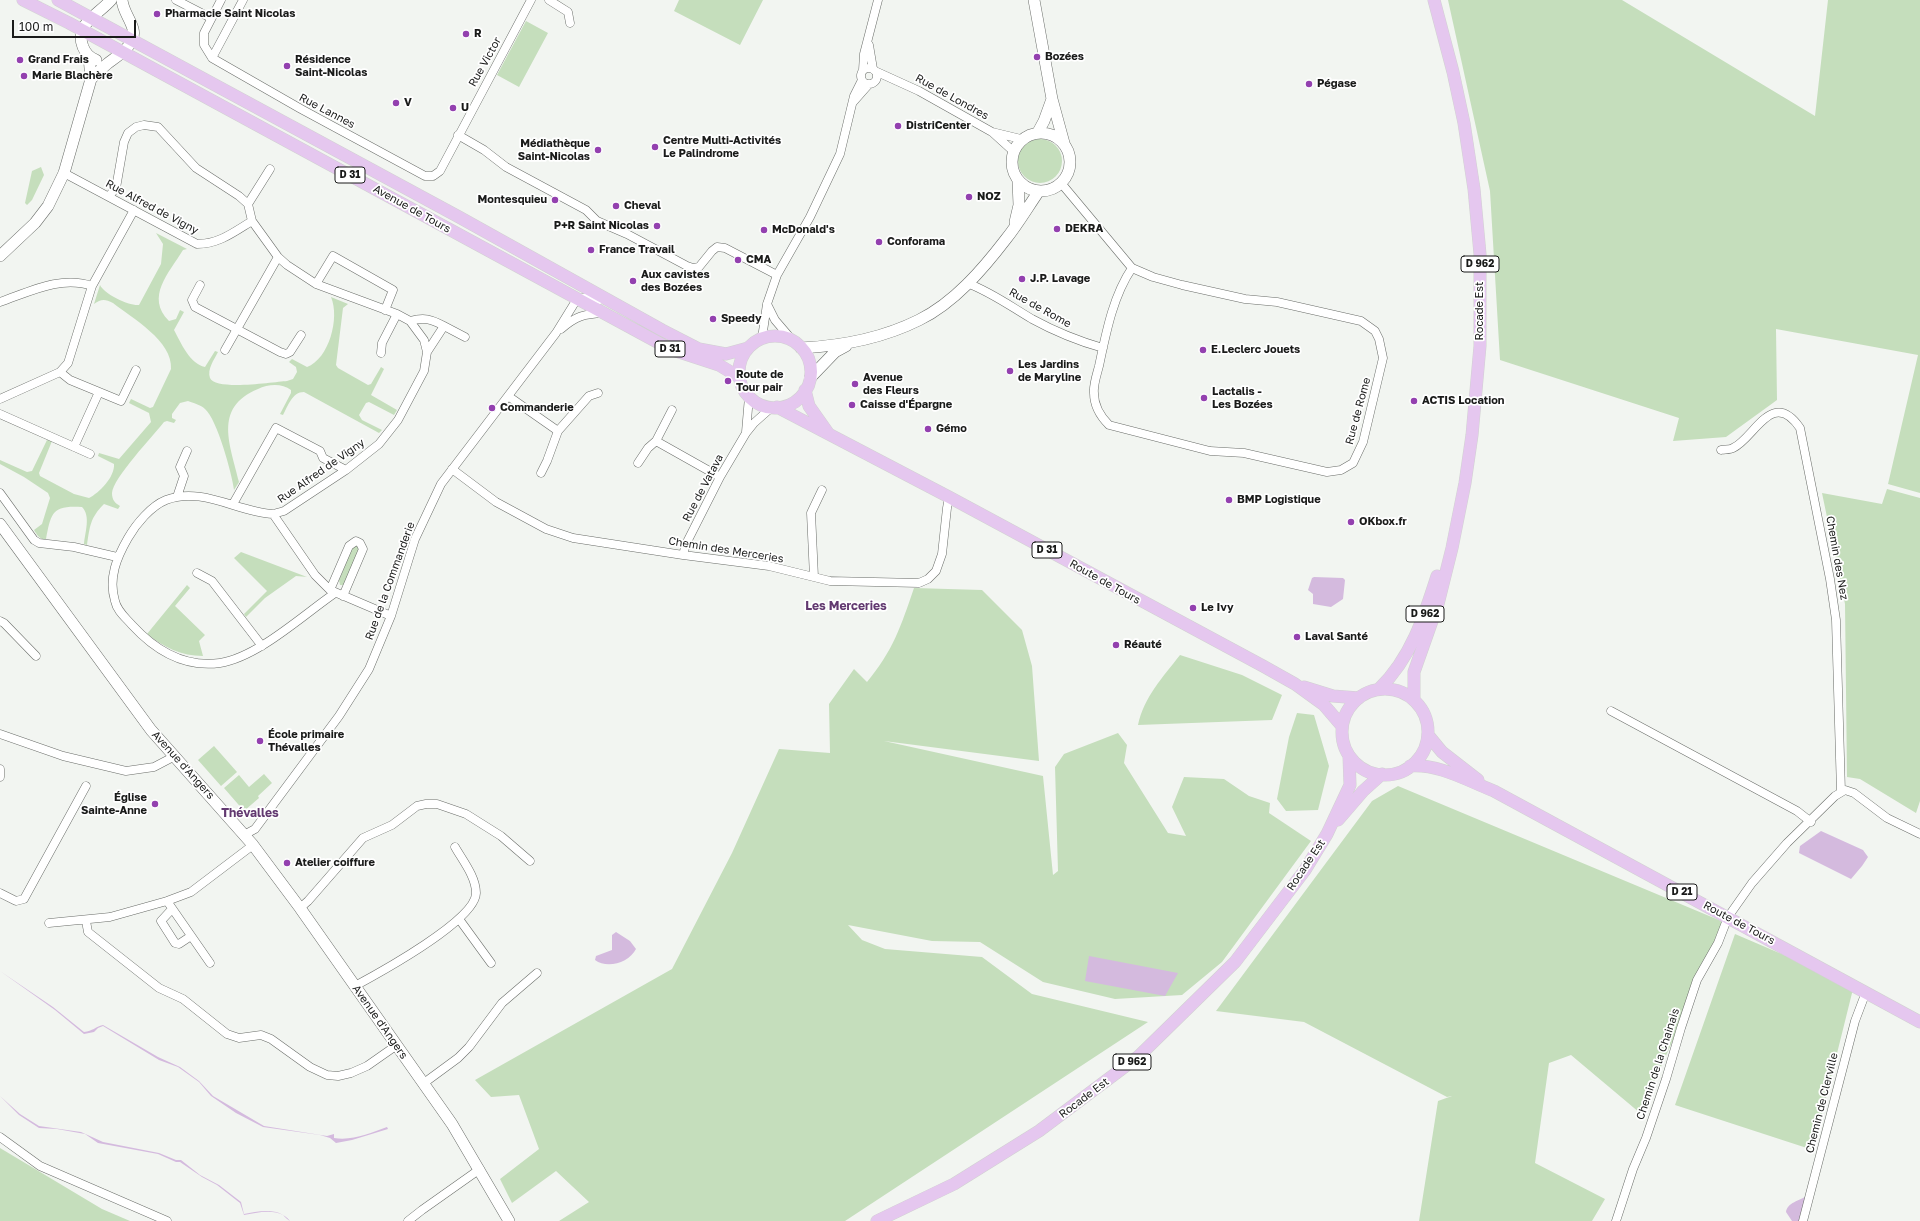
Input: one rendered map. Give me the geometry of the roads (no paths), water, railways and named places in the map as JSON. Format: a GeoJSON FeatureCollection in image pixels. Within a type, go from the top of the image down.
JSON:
{"type":"FeatureCollection","features":[{"type":"Feature","properties":{"kind":"main road","name":"Avenue de Tours"},"geometry":{"type":"LineString","coordinates":[[23,0],[123,52],[670,349],[719,365],[739,377]]}},
{"type":"Feature","properties":{"kind":"main road","name":"Avenue de Tours"},"geometry":{"type":"LineString","coordinates":[[58,0],[699,349],[726,354],[748,348]]}},
{"type":"Feature","properties":{"kind":"main road","name":"Rocade Est"},"geometry":{"type":"LineString","coordinates":[[1414,700],[1414,672],[1438,604],[1452,548],[1465,483],[1472,434],[1480,346],[1480,254],[1474,189],[1464,123],[1453,72],[1434,0]]}},
{"type":"Feature","properties":{"kind":"main road"},"geometry":{"type":"LineString","coordinates":[[773,336],[783,337],[797,344],[809,362],[810,378],[805,390],[794,402],[774,407],[755,402],[749,397],[743,388],[739,377],[740,362],[748,348],[762,338],[773,336]]}},
{"type":"Feature","properties":{"kind":"main road","name":"Route de Tours"},"geometry":{"type":"LineString","coordinates":[[805,390],[809,406],[829,435]]}},
{"type":"Feature","properties":{"kind":"main road","name":"Route de Tours"},"geometry":{"type":"LineString","coordinates":[[774,407],[950,497],[1295,684],[1324,705],[1342,726]]}},
{"type":"Feature","properties":{"kind":"main road","name":"Rocade Est"},"geometry":{"type":"LineString","coordinates":[[1379,689],[1400,667],[1414,642],[1429,602],[1446,547],[1455,530]]}},
{"type":"Feature","properties":{"kind":"main road","name":"Route de Tours"},"geometry":{"type":"LineString","coordinates":[[1295,684],[1334,696],[1359,698]]}},
{"type":"Feature","properties":{"kind":"main road"},"geometry":{"type":"LineString","coordinates":[[1379,689],[1392,689],[1404,693],[1414,700],[1422,710],[1427,722],[1428,735],[1422,753],[1410,766],[1392,774],[1370,772],[1358,765],[1349,756],[1345,746],[1342,726],[1348,709],[1359,698],[1368,692],[1379,689]]}},
{"type":"Feature","properties":{"kind":"main road","name":"Route de Tours"},"geometry":{"type":"LineString","coordinates":[[1428,735],[1442,752],[1494,791]]}},
{"type":"Feature","properties":{"kind":"main road","name":"Rocade Est"},"geometry":{"type":"LineString","coordinates":[[1327,834],[1350,785],[1349,756]]}},
{"type":"Feature","properties":{"kind":"main road","name":"Route de Tours"},"geometry":{"type":"LineString","coordinates":[[1410,766],[1422,765],[1436,768],[1494,791],[1920,1022]]}},
{"type":"Feature","properties":{"kind":"main road","name":"Rocade Est"},"geometry":{"type":"LineString","coordinates":[[877,1221],[954,1184],[1039,1131],[1139,1056],[1235,962],[1304,870],[1327,834],[1363,791],[1382,774]]}},
{"type":"Feature","properties":{"kind":"street"},"geometry":{"type":"LineString","coordinates":[[91,79],[123,52],[132,40],[133,30],[124,13],[122,0]]}},
{"type":"Feature","properties":{"kind":"street"},"geometry":{"type":"LineString","coordinates":[[176,0],[212,18]]}},
{"type":"Feature","properties":{"kind":"street"},"geometry":{"type":"LineString","coordinates":[[221,0],[204,33],[204,45],[212,58],[244,0]]}},
{"type":"Feature","properties":{"kind":"street","name":"Rue Victor"},"geometry":{"type":"LineString","coordinates":[[433,176],[440,171],[531,0]]}},
{"type":"Feature","properties":{"kind":"street"},"geometry":{"type":"LineString","coordinates":[[548,0],[568,12],[570,23]]}},
{"type":"Feature","properties":{"kind":"street"},"geometry":{"type":"LineString","coordinates":[[868,82],[861,74],[878,0]]}},
{"type":"Feature","properties":{"kind":"street"},"geometry":{"type":"LineString","coordinates":[[1018,181],[1031,190],[1039,191],[1051,189],[1061,183],[1067,175],[1070,166],[1070,158],[1064,143],[1052,99],[1034,0]]}},
{"type":"Feature","properties":{"kind":"street"},"geometry":{"type":"LineString","coordinates":[[0,255],[35,223],[48,206],[64,173],[91,79],[89,57],[81,42],[81,30],[90,17],[108,3],[124,13]]}},
{"type":"Feature","properties":{"kind":"street"},"geometry":{"type":"LineString","coordinates":[[762,338],[767,304],[777,276],[810,217],[840,154],[855,90],[877,76],[874,70],[868,40]]}},
{"type":"Feature","properties":{"kind":"street"},"geometry":{"type":"LineString","coordinates":[[89,57],[106,65]]}},
{"type":"Feature","properties":{"kind":"street","name":"Rue Lannes"},"geometry":{"type":"LineString","coordinates":[[212,58],[301,109],[425,176],[433,176]]}},
{"type":"Feature","properties":{"kind":"street"},"geometry":{"type":"LineString","coordinates":[[863,70],[868,68],[874,70]]}},
{"type":"Feature","properties":{"kind":"street","name":"Rue de Londres"},"geometry":{"type":"LineString","coordinates":[[874,70],[992,132],[1013,151]]}},
{"type":"Feature","properties":{"kind":"street","name":"Rue de Londres"},"geometry":{"type":"LineString","coordinates":[[868,82],[901,83]]}},
{"type":"Feature","properties":{"kind":"street"},"geometry":{"type":"LineString","coordinates":[[1038,132],[1044,121],[1052,99]]}},
{"type":"Feature","properties":{"kind":"street"},"geometry":{"type":"LineString","coordinates":[[109,196],[116,188],[124,142],[128,133],[136,127],[151,125],[158,126],[196,168],[239,196],[248,204],[252,221],[278,257],[287,266],[316,284],[397,314],[410,321],[424,340],[427,352]]}},
{"type":"Feature","properties":{"kind":"street","name":"Rue de Londres"},"geometry":{"type":"LineString","coordinates":[[992,132],[1021,139]]}},
{"type":"Feature","properties":{"kind":"street"},"geometry":{"type":"LineString","coordinates":[[1014,228],[1019,205],[1018,181],[1011,167],[1013,151],[1021,139],[1029,134],[1038,132],[1052,135],[1064,143]]}},
{"type":"Feature","properties":{"kind":"street"},"geometry":{"type":"LineString","coordinates":[[458,135],[484,150],[506,167],[586,210],[597,221],[627,234],[687,266],[694,268],[699,267],[717,247],[725,248],[777,276]]}},
{"type":"Feature","properties":{"kind":"street"},"geometry":{"type":"LineString","coordinates":[[248,204],[270,169]]}},
{"type":"Feature","properties":{"kind":"street","name":"Rue Alfred de Vigny"},"geometry":{"type":"LineString","coordinates":[[64,173],[197,244],[210,244],[221,240],[252,221]]}},
{"type":"Feature","properties":{"kind":"street","name":"Rue de Rome"},"geometry":{"type":"LineString","coordinates":[[1061,183],[1132,268],[1153,277],[1182,285],[1245,299],[1277,302],[1319,310],[1361,321],[1375,331],[1380,339],[1383,358],[1363,442],[1353,463],[1341,470],[1327,472],[1244,453],[1210,450],[1109,425],[1095,406],[1093,392],[1118,294],[1132,268]]}},
{"type":"Feature","properties":{"kind":"street"},"geometry":{"type":"LineString","coordinates":[[810,378],[835,352],[852,343],[901,327],[920,319],[942,305],[967,283],[1007,239],[1039,191]]}},
{"type":"Feature","properties":{"kind":"street"},"geometry":{"type":"LineString","coordinates":[[0,398],[60,372],[68,363],[92,286],[134,210]]}},
{"type":"Feature","properties":{"kind":"street"},"geometry":{"type":"LineString","coordinates":[[316,284],[333,256],[393,290],[385,310]]}},
{"type":"Feature","properties":{"kind":"street"},"geometry":{"type":"LineString","coordinates":[[225,350],[238,330],[278,257]]}},
{"type":"Feature","properties":{"kind":"street"},"geometry":{"type":"LineString","coordinates":[[0,302],[46,286],[67,282],[92,286]]}},
{"type":"Feature","properties":{"kind":"street","name":"Rue de Rome"},"geometry":{"type":"LineString","coordinates":[[967,283],[983,289],[1032,319],[1077,340],[1103,348]]}},
{"type":"Feature","properties":{"kind":"street"},"geometry":{"type":"LineString","coordinates":[[200,285],[192,300],[195,307],[238,330],[286,354],[290,352],[300,335]]}},
{"type":"Feature","properties":{"kind":"street"},"geometry":{"type":"LineString","coordinates":[[577,299],[591,297],[600,300],[662,330]]}},
{"type":"Feature","properties":{"kind":"street","name":"Rue de la Commanderie"},"geometry":{"type":"LineString","coordinates":[[244,835],[254,829],[339,716],[369,669],[391,616],[415,538],[441,484],[556,333],[577,299]]}},
{"type":"Feature","properties":{"kind":"street"},"geometry":{"type":"LineString","coordinates":[[767,304],[775,320],[797,344],[852,343]]}},
{"type":"Feature","properties":{"kind":"street","name":"Rue de la Commanderie"},"geometry":{"type":"LineString","coordinates":[[556,333],[575,318],[589,314],[604,313]]}},
{"type":"Feature","properties":{"kind":"street"},"geometry":{"type":"LineString","coordinates":[[380,352],[382,343],[397,314]]}},
{"type":"Feature","properties":{"kind":"street"},"geometry":{"type":"LineString","coordinates":[[410,321],[426,318],[465,337]]}},
{"type":"Feature","properties":{"kind":"street"},"geometry":{"type":"LineString","coordinates":[[427,352],[444,326]]}},
{"type":"Feature","properties":{"kind":"street","name":"Rue Alfred de Vigny"},"geometry":{"type":"LineString","coordinates":[[336,593],[253,652],[220,663],[193,662],[175,657],[155,647],[146,640],[118,610],[113,589],[114,568],[117,557],[131,531],[142,518],[166,500],[177,497],[196,496],[233,504],[264,514],[273,514],[284,511],[346,470],[379,444],[398,420],[424,371],[427,352]]}},
{"type":"Feature","properties":{"kind":"street"},"geometry":{"type":"LineString","coordinates":[[60,372],[70,380],[121,401],[136,370]]}},
{"type":"Feature","properties":{"kind":"street"},"geometry":{"type":"LineString","coordinates":[[74,447],[99,392]]}},
{"type":"Feature","properties":{"kind":"street"},"geometry":{"type":"LineString","coordinates":[[541,473],[558,431],[589,396],[598,393]]}},
{"type":"Feature","properties":{"kind":"street"},"geometry":{"type":"LineString","coordinates":[[508,396],[558,431]]}},
{"type":"Feature","properties":{"kind":"street","name":"Rue de Vatava"},"geometry":{"type":"LineString","coordinates":[[746,433],[749,397]]}},
{"type":"Feature","properties":{"kind":"street","name":"Rue de Vatava"},"geometry":{"type":"LineString","coordinates":[[683,555],[686,544],[720,477],[746,433],[754,423],[774,407]]}},
{"type":"Feature","properties":{"kind":"street"},"geometry":{"type":"LineString","coordinates":[[638,463],[648,448],[656,441],[672,410]]}},
{"type":"Feature","properties":{"kind":"street","name":"Chemin des Nez"},"geometry":{"type":"LineString","coordinates":[[1720,450],[1733,448],[1758,423],[1778,413],[1785,414],[1793,418],[1800,428],[1830,580],[1836,620],[1841,792]]}},
{"type":"Feature","properties":{"kind":"street"},"geometry":{"type":"LineString","coordinates":[[0,414],[90,454]]}},
{"type":"Feature","properties":{"kind":"street"},"geometry":{"type":"LineString","coordinates":[[233,504],[276,428],[320,452],[323,458],[346,470]]}},
{"type":"Feature","properties":{"kind":"street"},"geometry":{"type":"LineString","coordinates":[[656,441],[720,477]]}},
{"type":"Feature","properties":{"kind":"street"},"geometry":{"type":"LineString","coordinates":[[177,497],[184,476],[180,467],[187,451]]}},
{"type":"Feature","properties":{"kind":"street","name":"Chemin des Merceries"},"geometry":{"type":"LineString","coordinates":[[452,469],[496,502],[546,529],[573,538],[683,555],[769,566],[830,581],[920,582],[928,579],[936,571],[942,554],[947,508],[950,497]]}},
{"type":"Feature","properties":{"kind":"street"},"geometry":{"type":"LineString","coordinates":[[814,577],[811,513],[822,490]]}},
{"type":"Feature","properties":{"kind":"street"},"geometry":{"type":"LineString","coordinates":[[0,493],[34,540],[39,543],[74,547],[117,557]]}},
{"type":"Feature","properties":{"kind":"street"},"geometry":{"type":"LineString","coordinates":[[273,514],[315,575],[336,593],[391,616]]}},
{"type":"Feature","properties":{"kind":"street","name":"Avenue d'Angers"},"geometry":{"type":"LineString","coordinates":[[0,524],[151,730],[253,845],[300,908],[452,1124],[480,1169],[509,1221]]}},
{"type":"Feature","properties":{"kind":"street"},"geometry":{"type":"LineString","coordinates":[[356,541],[360,543],[363,549],[336,593],[349,546],[356,541]]}},
{"type":"Feature","properties":{"kind":"street"},"geometry":{"type":"LineString","coordinates":[[197,573],[212,581],[262,646]]}},
{"type":"Feature","properties":{"kind":"street"},"geometry":{"type":"LineString","coordinates":[[0,620],[36,656]]}},
{"type":"Feature","properties":{"kind":"street"},"geometry":{"type":"LineString","coordinates":[[1611,711],[1797,811],[1811,822]]}},
{"type":"Feature","properties":{"kind":"street"},"geometry":{"type":"LineString","coordinates":[[0,734],[63,756],[126,771],[154,767],[175,756]]}},
{"type":"Feature","properties":{"kind":"street"},"geometry":{"type":"LineString","coordinates":[[0,769],[0,777]]}},
{"type":"Feature","properties":{"kind":"street"},"geometry":{"type":"LineString","coordinates":[[0,893],[16,901],[24,899],[86,786]]}},
{"type":"Feature","properties":{"kind":"street"},"geometry":{"type":"LineString","coordinates":[[1841,792],[1850,791],[1854,793],[1887,818],[1920,834]]}},
{"type":"Feature","properties":{"kind":"street","name":"Chemin de la Chainais"},"geometry":{"type":"LineString","coordinates":[[1616,1221],[1633,1169],[1646,1138],[1661,1094],[1697,980],[1718,943],[1728,917],[1752,883],[1787,843],[1811,822],[1841,792]]}},
{"type":"Feature","properties":{"kind":"street"},"geometry":{"type":"LineString","coordinates":[[300,908],[308,901],[363,838],[392,825],[417,806],[426,804],[437,804],[466,814],[502,836],[530,861]]}},
{"type":"Feature","properties":{"kind":"street"},"geometry":{"type":"LineString","coordinates":[[49,923],[110,917],[166,901],[191,892],[253,845]]}},
{"type":"Feature","properties":{"kind":"street"},"geometry":{"type":"LineString","coordinates":[[355,986],[406,957],[459,920],[473,905],[476,895],[475,884],[455,847]]}},
{"type":"Feature","properties":{"kind":"street"},"geometry":{"type":"LineString","coordinates":[[166,901],[210,963]]}},
{"type":"Feature","properties":{"kind":"street"},"geometry":{"type":"LineString","coordinates":[[172,909],[162,921],[175,943],[179,944],[191,936]]}},
{"type":"Feature","properties":{"kind":"street"},"geometry":{"type":"LineString","coordinates":[[86,920],[88,932],[159,988],[183,999],[234,1038],[261,1035],[271,1039],[310,1067],[327,1075],[338,1076],[351,1073],[366,1066],[396,1045]]}},
{"type":"Feature","properties":{"kind":"street"},"geometry":{"type":"LineString","coordinates":[[459,920],[491,963]]}},
{"type":"Feature","properties":{"kind":"street"},"geometry":{"type":"LineString","coordinates":[[424,1083],[458,1058],[469,1047],[502,1003],[537,974]]}},
{"type":"Feature","properties":{"kind":"street","name":"Chemin de Clerville"},"geometry":{"type":"LineString","coordinates":[[1803,1221],[1855,1021],[1866,992]]}},
{"type":"Feature","properties":{"kind":"street"},"geometry":{"type":"LineString","coordinates":[[0,1137],[40,1166],[167,1221]]}},
{"type":"Feature","properties":{"kind":"street"},"geometry":{"type":"LineString","coordinates":[[408,1221],[480,1169]]}},
{"type":"Feature","properties":{"kind":"place","name":"Pharmacie Saint Nicolas"},"geometry":{"type":"Point","coordinates":[157,14]}},
{"type":"Feature","properties":{"kind":"place","name":"R"},"geometry":{"type":"Point","coordinates":[466,34]}},
{"type":"Feature","properties":{"kind":"place","name":"Bozées"},"geometry":{"type":"Point","coordinates":[1037,57]}},
{"type":"Feature","properties":{"kind":"place","name":"Grand Frais"},"geometry":{"type":"Point","coordinates":[20,60]}},
{"type":"Feature","properties":{"kind":"place","name":"Résidence Saint-Nicolas"},"geometry":{"type":"Point","coordinates":[287,66]}},
{"type":"Feature","properties":{"kind":"place","name":"Marie Blachère"},"geometry":{"type":"Point","coordinates":[24,76]}},
{"type":"Feature","properties":{"kind":"place","name":"Pégase"},"geometry":{"type":"Point","coordinates":[1309,84]}},
{"type":"Feature","properties":{"kind":"place","name":"V"},"geometry":{"type":"Point","coordinates":[396,103]}},
{"type":"Feature","properties":{"kind":"place","name":"U"},"geometry":{"type":"Point","coordinates":[453,108]}},
{"type":"Feature","properties":{"kind":"place","name":"DistriCenter"},"geometry":{"type":"Point","coordinates":[898,126]}},
{"type":"Feature","properties":{"kind":"place","name":"Centre Multi-Activités Le Palindrome"},"geometry":{"type":"Point","coordinates":[655,147]}},
{"type":"Feature","properties":{"kind":"place","name":"Médiathèque Saint-Nicolas"},"geometry":{"type":"Point","coordinates":[598,150]}},
{"type":"Feature","properties":{"kind":"place","name":"NOZ"},"geometry":{"type":"Point","coordinates":[969,197]}},
{"type":"Feature","properties":{"kind":"place","name":"Montesquieu"},"geometry":{"type":"Point","coordinates":[555,200]}},
{"type":"Feature","properties":{"kind":"place","name":"Cheval"},"geometry":{"type":"Point","coordinates":[616,206]}},
{"type":"Feature","properties":{"kind":"place","name":"P+R Saint Nicolas"},"geometry":{"type":"Point","coordinates":[657,226]}},
{"type":"Feature","properties":{"kind":"place","name":"DEKRA"},"geometry":{"type":"Point","coordinates":[1057,229]}},
{"type":"Feature","properties":{"kind":"place","name":"McDonald's"},"geometry":{"type":"Point","coordinates":[764,230]}},
{"type":"Feature","properties":{"kind":"place","name":"Conforama"},"geometry":{"type":"Point","coordinates":[879,242]}},
{"type":"Feature","properties":{"kind":"place","name":"France Travail"},"geometry":{"type":"Point","coordinates":[591,250]}},
{"type":"Feature","properties":{"kind":"place","name":"CMA"},"geometry":{"type":"Point","coordinates":[738,260]}},
{"type":"Feature","properties":{"kind":"place","name":"J.P. Lavage"},"geometry":{"type":"Point","coordinates":[1022,279]}},
{"type":"Feature","properties":{"kind":"place","name":"Aux cavistes des Bozées"},"geometry":{"type":"Point","coordinates":[633,281]}},
{"type":"Feature","properties":{"kind":"place","name":"Speedy"},"geometry":{"type":"Point","coordinates":[713,319]}},
{"type":"Feature","properties":{"kind":"place","name":"E.Leclerc Jouets"},"geometry":{"type":"Point","coordinates":[1203,350]}},
{"type":"Feature","properties":{"kind":"place","name":"Les Jardins de Maryline"},"geometry":{"type":"Point","coordinates":[1010,371]}},
{"type":"Feature","properties":{"kind":"place","name":"Route de Tour pair"},"geometry":{"type":"Point","coordinates":[728,381]}},
{"type":"Feature","properties":{"kind":"place","name":"Avenue des Fleurs"},"geometry":{"type":"Point","coordinates":[855,384]}},
{"type":"Feature","properties":{"kind":"place","name":"Lactalis - Les Bozées"},"geometry":{"type":"Point","coordinates":[1204,398]}},
{"type":"Feature","properties":{"kind":"place","name":"ACTIS Location"},"geometry":{"type":"Point","coordinates":[1414,401]}},
{"type":"Feature","properties":{"kind":"place","name":"Caisse d'Épargne"},"geometry":{"type":"Point","coordinates":[852,405]}},
{"type":"Feature","properties":{"kind":"place","name":"Commanderie"},"geometry":{"type":"Point","coordinates":[492,408]}},
{"type":"Feature","properties":{"kind":"place","name":"Gémo"},"geometry":{"type":"Point","coordinates":[928,429]}},
{"type":"Feature","properties":{"kind":"place","name":"BMP Logistique"},"geometry":{"type":"Point","coordinates":[1229,500]}},
{"type":"Feature","properties":{"kind":"place","name":"OKbox.fr"},"geometry":{"type":"Point","coordinates":[1351,522]}},
{"type":"Feature","properties":{"kind":"place","name":"Le Ivy"},"geometry":{"type":"Point","coordinates":[1193,608]}},
{"type":"Feature","properties":{"kind":"place","name":"Laval Santé"},"geometry":{"type":"Point","coordinates":[1297,637]}},
{"type":"Feature","properties":{"kind":"place","name":"Réauté"},"geometry":{"type":"Point","coordinates":[1116,645]}},
{"type":"Feature","properties":{"kind":"place","name":"École primaire Thévalles"},"geometry":{"type":"Point","coordinates":[260,741]}},
{"type":"Feature","properties":{"kind":"place","name":"Église Sainte-Anne"},"geometry":{"type":"Point","coordinates":[155,804]}},
{"type":"Feature","properties":{"kind":"place","name":"Atelier coiffure"},"geometry":{"type":"Point","coordinates":[287,863]}},
{"type":"Feature","properties":{"kind":"district","name":"Les Merceries"},"geometry":{"type":"Point","coordinates":[846,606]}},
{"type":"Feature","properties":{"kind":"district","name":"Thévalles"},"geometry":{"type":"Point","coordinates":[250,813]}}]}
